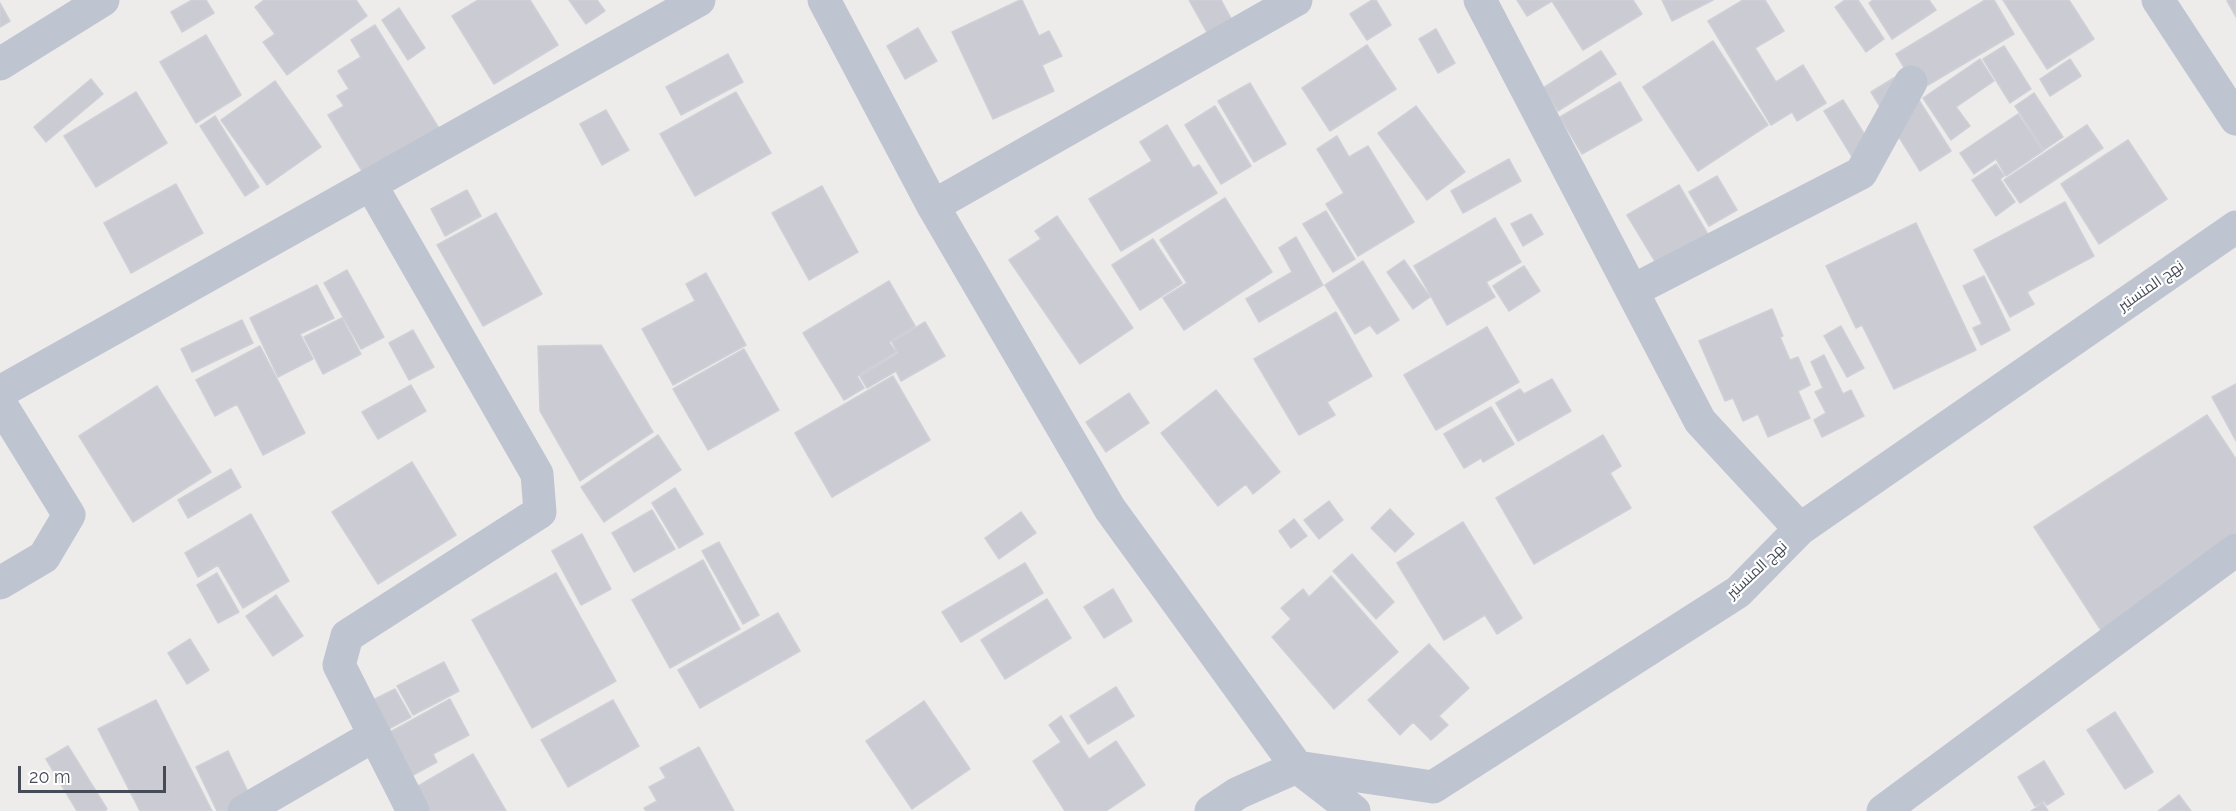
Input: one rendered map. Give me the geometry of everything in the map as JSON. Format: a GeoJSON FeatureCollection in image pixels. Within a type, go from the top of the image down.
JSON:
{"type":"FeatureCollection","features":[{"type":"Feature","properties":{"kind":"street"},"geometry":{"type":"LineString","coordinates":[[0,64],[103,0]]}},
{"type":"Feature","properties":{"kind":"street"},"geometry":{"type":"LineString","coordinates":[[0,392],[699,0]]}},
{"type":"Feature","properties":{"kind":"street"},"geometry":{"type":"LineString","coordinates":[[824,0],[933,206],[1110,509],[1297,767],[1354,811]]}},
{"type":"Feature","properties":{"kind":"street"},"geometry":{"type":"LineString","coordinates":[[933,206],[1296,0]]}},
{"type":"Feature","properties":{"kind":"street"},"geometry":{"type":"LineString","coordinates":[[1480,0],[1700,421],[1800,529]]}},
{"type":"Feature","properties":{"kind":"street"},"geometry":{"type":"LineString","coordinates":[[2158,0],[2236,119]]}},
{"type":"Feature","properties":{"kind":"street"},"geometry":{"type":"LineString","coordinates":[[1632,291],[1861,173],[1911,82]]}},
{"type":"Feature","properties":{"kind":"street"},"geometry":{"type":"LineString","coordinates":[[371,185],[537,474],[540,512],[347,636],[339,664],[413,811]]}},
{"type":"Feature","properties":{"kind":"street","name":"نهج المنستير"},"geometry":{"type":"LineString","coordinates":[[1297,767],[1433,787],[1738,592],[1800,529],[2236,227]]}},
{"type":"Feature","properties":{"kind":"street"},"geometry":{"type":"LineString","coordinates":[[0,403],[69,514],[44,557],[0,583]]}},
{"type":"Feature","properties":{"kind":"street"},"geometry":{"type":"LineString","coordinates":[[1883,811],[2236,550]]}},
{"type":"Feature","properties":{"kind":"street"},"geometry":{"type":"LineString","coordinates":[[244,811],[375,735]]}},
{"type":"Feature","properties":{"kind":"street"},"geometry":{"type":"LineString","coordinates":[[1211,811],[1238,794],[1297,767]]}},
{"type":"Feature","properties":{"kind":"building"},"geometry":{"type":"Polygon","coordinates":[[[192,0],[206,0],[214,13],[182,32],[171,12],[192,0]]]}},
{"type":"Feature","properties":{"kind":"building"},"geometry":{"type":"Polygon","coordinates":[[[264,0],[356,0],[367,16],[287,75],[263,42],[275,34],[255,7],[264,0]]]}},
{"type":"Feature","properties":{"kind":"building"},"geometry":{"type":"Polygon","coordinates":[[[478,0],[530,0],[558,45],[494,84],[452,16],[478,0]]]}},
{"type":"Feature","properties":{"kind":"building"},"geometry":{"type":"Polygon","coordinates":[[[569,0],[597,0],[605,11],[586,24],[569,0]]]}},
{"type":"Feature","properties":{"kind":"building"},"geometry":{"type":"Polygon","coordinates":[[[1020,0],[1039,36],[1049,31],[1062,56],[1042,65],[1054,91],[993,119],[952,32],[1020,0]]]}},
{"type":"Feature","properties":{"kind":"building"},"geometry":{"type":"Polygon","coordinates":[[[1189,0],[1221,0],[1233,22],[1209,36],[1189,0]]]}},
{"type":"Feature","properties":{"kind":"building"},"geometry":{"type":"Polygon","coordinates":[[[1372,0],[1376,0],[1391,25],[1367,40],[1350,14],[1372,0]]]}},
{"type":"Feature","properties":{"kind":"building"},"geometry":{"type":"Polygon","coordinates":[[[1517,0],[1633,0],[1642,14],[1583,50],[1552,1],[1527,16],[1517,0]]]}},
{"type":"Feature","properties":{"kind":"building"},"geometry":{"type":"Polygon","coordinates":[[[1662,0],[1713,0],[1672,21],[1662,0]]]}},
{"type":"Feature","properties":{"kind":"building"},"geometry":{"type":"Polygon","coordinates":[[[1743,0],[1765,0],[1784,31],[1755,48],[1776,82],[1803,65],[1826,103],[1797,121],[1792,112],[1771,125],[1708,21],[1743,0]]]}},
{"type":"Feature","properties":{"kind":"building"},"geometry":{"type":"Polygon","coordinates":[[[1845,0],[1858,0],[1884,39],[1866,52],[1835,7],[1845,0]]]}},
{"type":"Feature","properties":{"kind":"building"},"geometry":{"type":"Polygon","coordinates":[[[1873,0],[1929,0],[1936,10],[1892,39],[1869,3],[1873,0]]]}},
{"type":"Feature","properties":{"kind":"building"},"geometry":{"type":"Polygon","coordinates":[[[1985,0],[1994,0],[2014,34],[1918,91],[1896,54],[1985,0]]]}},
{"type":"Feature","properties":{"kind":"building"},"geometry":{"type":"Polygon","coordinates":[[[2003,0],[2069,0],[2094,39],[2047,69],[2003,0]]]}},
{"type":"Feature","properties":{"kind":"building"},"geometry":{"type":"Polygon","coordinates":[[[2236,0],[2236,17],[2227,1],[2236,0]]]}},
{"type":"Feature","properties":{"kind":"building"},"geometry":{"type":"Polygon","coordinates":[[[0,3],[10,21],[0,27],[0,3]]]}},
{"type":"Feature","properties":{"kind":"building"},"geometry":{"type":"Polygon","coordinates":[[[399,8],[425,48],[408,60],[382,20],[399,8]]]}},
{"type":"Feature","properties":{"kind":"building"},"geometry":{"type":"Polygon","coordinates":[[[375,25],[440,130],[365,176],[328,115],[344,106],[337,96],[349,89],[338,71],[361,57],[351,40],[375,25]]]}},
{"type":"Feature","properties":{"kind":"building"},"geometry":{"type":"Polygon","coordinates":[[[918,28],[937,61],[905,79],[887,46],[918,28]]]}},
{"type":"Feature","properties":{"kind":"building"},"geometry":{"type":"Polygon","coordinates":[[[1436,29],[1455,63],[1438,73],[1419,39],[1436,29]]]}},
{"type":"Feature","properties":{"kind":"building"},"geometry":{"type":"Polygon","coordinates":[[[206,35],[241,95],[196,123],[160,62],[206,35]]]}},
{"type":"Feature","properties":{"kind":"building"},"geometry":{"type":"Polygon","coordinates":[[[1713,41],[1768,125],[1698,171],[1643,87],[1713,41]]]}},
{"type":"Feature","properties":{"kind":"building"},"geometry":{"type":"Polygon","coordinates":[[[1367,45],[1396,89],[1330,131],[1302,88],[1367,45]]]}},
{"type":"Feature","properties":{"kind":"building"},"geometry":{"type":"Polygon","coordinates":[[[2004,46],[2031,89],[2010,103],[1983,59],[2004,46]]]}},
{"type":"Feature","properties":{"kind":"building"},"geometry":{"type":"Polygon","coordinates":[[[1601,51],[1616,74],[1558,111],[1543,88],[1601,51]]]}},
{"type":"Feature","properties":{"kind":"building"},"geometry":{"type":"Polygon","coordinates":[[[728,54],[743,82],[681,115],[666,87],[728,54]]]}},
{"type":"Feature","properties":{"kind":"building"},"geometry":{"type":"Polygon","coordinates":[[[1980,59],[1994,81],[1956,107],[1970,126],[1951,140],[1923,98],[1980,59]]]}},
{"type":"Feature","properties":{"kind":"building"},"geometry":{"type":"Polygon","coordinates":[[[2070,59],[2081,76],[2050,96],[2040,79],[2070,59]]]}},
{"type":"Feature","properties":{"kind":"building"},"geometry":{"type":"Polygon","coordinates":[[[1902,73],[1951,151],[1920,171],[1871,92],[1902,73]]]}},
{"type":"Feature","properties":{"kind":"building"},"geometry":{"type":"Polygon","coordinates":[[[91,79],[103,94],[46,142],[34,127],[91,79]]]}},
{"type":"Feature","properties":{"kind":"building"},"geometry":{"type":"Polygon","coordinates":[[[275,81],[321,147],[267,185],[221,120],[275,81]]]}},
{"type":"Feature","properties":{"kind":"building"},"geometry":{"type":"Polygon","coordinates":[[[1620,82],[1642,120],[1582,154],[1560,117],[1620,82]]]}},
{"type":"Feature","properties":{"kind":"building"},"geometry":{"type":"Polygon","coordinates":[[[1250,83],[1286,144],[1254,162],[1218,101],[1250,83]]]}},
{"type":"Feature","properties":{"kind":"building"},"geometry":{"type":"Polygon","coordinates":[[[136,92],[167,143],[96,187],[64,136],[136,92]]]}},
{"type":"Feature","properties":{"kind":"building"},"geometry":{"type":"Polygon","coordinates":[[[736,92],[771,153],[695,196],[660,134],[736,92]]]}},
{"type":"Feature","properties":{"kind":"building"},"geometry":{"type":"Polygon","coordinates":[[[2034,93],[2063,137],[2044,150],[2015,106],[2034,93]]]}},
{"type":"Feature","properties":{"kind":"building"},"geometry":{"type":"Polygon","coordinates":[[[1843,100],[1873,148],[1854,160],[1824,111],[1843,100]]]}},
{"type":"Feature","properties":{"kind":"building"},"geometry":{"type":"Polygon","coordinates":[[[1215,106],[1251,166],[1221,184],[1185,125],[1215,106]]]}},
{"type":"Feature","properties":{"kind":"building"},"geometry":{"type":"Polygon","coordinates":[[[1416,106],[1465,172],[1427,200],[1378,133],[1416,106]]]}},
{"type":"Feature","properties":{"kind":"building"},"geometry":{"type":"Polygon","coordinates":[[[606,110],[629,150],[602,165],[580,124],[606,110]]]}},
{"type":"Feature","properties":{"kind":"building"},"geometry":{"type":"Polygon","coordinates":[[[2018,114],[2043,151],[2006,176],[1996,159],[1974,174],[1960,153],[2018,114]]]}},
{"type":"Feature","properties":{"kind":"building"},"geometry":{"type":"Polygon","coordinates":[[[215,116],[259,187],[245,196],[200,126],[215,116]]]}},
{"type":"Feature","properties":{"kind":"building"},"geometry":{"type":"Polygon","coordinates":[[[1167,125],[1193,168],[1199,165],[1217,193],[1121,251],[1089,199],[1152,161],[1140,142],[1167,125]]]}},
{"type":"Feature","properties":{"kind":"building"},"geometry":{"type":"Polygon","coordinates":[[[2087,125],[2103,148],[2020,203],[2004,180],[2087,125]]]}},
{"type":"Feature","properties":{"kind":"building"},"geometry":{"type":"Polygon","coordinates":[[[1337,136],[1349,157],[1368,146],[1414,222],[1358,256],[1326,204],[1344,193],[1317,149],[1337,136]]]}},
{"type":"Feature","properties":{"kind":"building"},"geometry":{"type":"Polygon","coordinates":[[[2128,140],[2167,199],[2099,244],[2061,184],[2128,140]]]}},
{"type":"Feature","properties":{"kind":"building"},"geometry":{"type":"Polygon","coordinates":[[[1509,159],[1521,181],[1463,213],[1451,191],[1509,159]]]}},
{"type":"Feature","properties":{"kind":"building"},"geometry":{"type":"Polygon","coordinates":[[[1996,164],[2004,176],[2000,179],[2015,202],[1996,216],[1972,180],[1996,164]]]}},
{"type":"Feature","properties":{"kind":"building"},"geometry":{"type":"Polygon","coordinates":[[[1717,176],[1737,210],[1709,226],[1689,192],[1717,176]]]}},
{"type":"Feature","properties":{"kind":"building"},"geometry":{"type":"Polygon","coordinates":[[[176,184],[203,233],[131,273],[104,223],[176,184]]]}},
{"type":"Feature","properties":{"kind":"building"},"geometry":{"type":"Polygon","coordinates":[[[1679,185],[1713,243],[1662,273],[1627,215],[1679,185]]]}},
{"type":"Feature","properties":{"kind":"building"},"geometry":{"type":"Polygon","coordinates":[[[822,186],[858,252],[809,280],[772,213],[822,186]]]}},
{"type":"Feature","properties":{"kind":"building"},"geometry":{"type":"Polygon","coordinates":[[[467,190],[481,216],[445,236],[431,209],[467,190]]]}},
{"type":"Feature","properties":{"kind":"building"},"geometry":{"type":"Polygon","coordinates":[[[1225,198],[1272,272],[1184,330],[1163,298],[1187,283],[1160,240],[1225,198]]]}},
{"type":"Feature","properties":{"kind":"building"},"geometry":{"type":"Polygon","coordinates":[[[2065,202],[2094,256],[2027,292],[2034,304],[2010,317],[1974,250],[2065,202]]]}},
{"type":"Feature","properties":{"kind":"building"},"geometry":{"type":"Polygon","coordinates":[[[1326,211],[1355,259],[1333,272],[1303,224],[1326,211]]]}},
{"type":"Feature","properties":{"kind":"building"},"geometry":{"type":"Polygon","coordinates":[[[496,213],[542,294],[483,326],[437,245],[496,213]]]}},
{"type":"Feature","properties":{"kind":"building"},"geometry":{"type":"Polygon","coordinates":[[[1531,214],[1543,234],[1523,246],[1511,224],[1531,214]]]}},
{"type":"Feature","properties":{"kind":"building"},"geometry":{"type":"Polygon","coordinates":[[[1057,216],[1133,328],[1080,364],[1009,260],[1041,239],[1035,231],[1057,216]]]}},
{"type":"Feature","properties":{"kind":"building"},"geometry":{"type":"Polygon","coordinates":[[[1495,218],[1521,262],[1486,282],[1495,297],[1447,325],[1414,266],[1495,218]]]}},
{"type":"Feature","properties":{"kind":"building"},"geometry":{"type":"Polygon","coordinates":[[[1916,223],[1976,350],[1894,389],[1862,325],[1856,328],[1826,266],[1916,223]]]}},
{"type":"Feature","properties":{"kind":"building"},"geometry":{"type":"Polygon","coordinates":[[[1296,237],[1323,285],[1259,322],[1246,299],[1292,272],[1279,248],[1296,237]]]}},
{"type":"Feature","properties":{"kind":"building"},"geometry":{"type":"Polygon","coordinates":[[[1153,239],[1182,283],[1140,310],[1112,265],[1153,239]]]}},
{"type":"Feature","properties":{"kind":"building"},"geometry":{"type":"Polygon","coordinates":[[[1404,260],[1430,297],[1413,309],[1387,272],[1404,260]]]}},
{"type":"Feature","properties":{"kind":"building"},"geometry":{"type":"Polygon","coordinates":[[[1363,261],[1399,320],[1377,334],[1370,325],[1355,334],[1325,285],[1363,261]]]}},
{"type":"Feature","properties":{"kind":"building"},"geometry":{"type":"Polygon","coordinates":[[[1524,266],[1540,291],[1509,311],[1493,286],[1524,266]]]}},
{"type":"Feature","properties":{"kind":"building"},"geometry":{"type":"Polygon","coordinates":[[[347,270],[384,337],[361,349],[324,283],[347,270]]]}},
{"type":"Feature","properties":{"kind":"building"},"geometry":{"type":"Polygon","coordinates":[[[706,273],[746,345],[673,385],[642,329],[695,301],[686,284],[706,273]]]}},
{"type":"Feature","properties":{"kind":"building"},"geometry":{"type":"Polygon","coordinates":[[[1984,276],[2010,330],[1981,345],[1973,328],[1982,324],[1963,286],[1984,276]]]}},
{"type":"Feature","properties":{"kind":"building"},"geometry":{"type":"Polygon","coordinates":[[[889,281],[915,326],[889,342],[896,352],[857,376],[864,388],[844,400],[803,333],[889,281]]]}},
{"type":"Feature","properties":{"kind":"building"},"geometry":{"type":"Polygon","coordinates":[[[317,285],[334,318],[300,334],[313,359],[278,377],[250,318],[317,285]]]}},
{"type":"Feature","properties":{"kind":"building"},"geometry":{"type":"Polygon","coordinates":[[[1772,309],[1790,360],[1798,357],[1810,385],[1798,391],[1810,418],[1768,437],[1758,414],[1743,421],[1733,398],[1725,401],[1699,341],[1772,309]]]}},
{"type":"Feature","properties":{"kind":"building"},"geometry":{"type":"Polygon","coordinates":[[[1336,312],[1372,376],[1327,402],[1335,415],[1299,435],[1254,359],[1336,312]]]}},
{"type":"Feature","properties":{"kind":"building"},"geometry":{"type":"Polygon","coordinates":[[[342,318],[361,354],[323,374],[304,337],[342,318]]]}},
{"type":"Feature","properties":{"kind":"building"},"geometry":{"type":"Polygon","coordinates":[[[242,320],[253,343],[192,372],[181,349],[242,320]]]}},
{"type":"Feature","properties":{"kind":"building"},"geometry":{"type":"Polygon","coordinates":[[[925,322],[945,356],[901,381],[896,371],[867,388],[860,376],[898,353],[892,342],[925,322]]]}},
{"type":"Feature","properties":{"kind":"building"},"geometry":{"type":"Polygon","coordinates":[[[1841,326],[1864,368],[1847,377],[1824,336],[1841,326]]]}},
{"type":"Feature","properties":{"kind":"building"},"geometry":{"type":"Polygon","coordinates":[[[1487,327],[1519,382],[1436,430],[1404,375],[1487,327]]]}},
{"type":"Feature","properties":{"kind":"building"},"geometry":{"type":"Polygon","coordinates":[[[413,330],[434,367],[409,380],[389,343],[413,330]]]}},
{"type":"Feature","properties":{"kind":"building"},"geometry":{"type":"Polygon","coordinates":[[[601,345],[653,432],[580,481],[540,411],[538,346],[601,345]]]}},
{"type":"Feature","properties":{"kind":"building"},"geometry":{"type":"Polygon","coordinates":[[[260,346],[305,433],[263,455],[237,404],[215,416],[196,380],[260,346]]]}},
{"type":"Feature","properties":{"kind":"building"},"geometry":{"type":"Polygon","coordinates":[[[744,349],[779,410],[708,450],[673,389],[744,349]]]}},
{"type":"Feature","properties":{"kind":"building"},"geometry":{"type":"Polygon","coordinates":[[[1824,355],[1843,394],[1851,390],[1864,416],[1822,437],[1814,420],[1826,413],[1815,392],[1823,388],[1811,362],[1824,355]]]}},
{"type":"Feature","properties":{"kind":"building"},"geometry":{"type":"Polygon","coordinates":[[[893,376],[930,440],[832,497],[795,433],[893,376]]]}},
{"type":"Feature","properties":{"kind":"building"},"geometry":{"type":"Polygon","coordinates":[[[1552,379],[1571,411],[1518,441],[1496,403],[1520,389],[1524,394],[1552,379]]]}},
{"type":"Feature","properties":{"kind":"building"},"geometry":{"type":"Polygon","coordinates":[[[2236,384],[2236,441],[2212,397],[2236,384]]]}},
{"type":"Feature","properties":{"kind":"building"},"geometry":{"type":"Polygon","coordinates":[[[411,385],[426,411],[378,439],[362,412],[411,385]]]}},
{"type":"Feature","properties":{"kind":"building"},"geometry":{"type":"Polygon","coordinates":[[[157,386],[211,472],[133,522],[79,436],[157,386]]]}},
{"type":"Feature","properties":{"kind":"building"},"geometry":{"type":"Polygon","coordinates":[[[1216,390],[1280,472],[1253,494],[1246,484],[1218,506],[1161,433],[1216,390]]]}},
{"type":"Feature","properties":{"kind":"building"},"geometry":{"type":"Polygon","coordinates":[[[1129,393],[1149,423],[1106,452],[1086,422],[1129,393]]]}},
{"type":"Feature","properties":{"kind":"building"},"geometry":{"type":"Polygon","coordinates":[[[1491,407],[1514,444],[1483,462],[1481,458],[1464,468],[1444,434],[1491,407]]]}},
{"type":"Feature","properties":{"kind":"building"},"geometry":{"type":"Polygon","coordinates":[[[2207,415],[2236,459],[2236,553],[2106,638],[2034,527],[2207,415]]]}},
{"type":"Feature","properties":{"kind":"building"},"geometry":{"type":"Polygon","coordinates":[[[658,435],[681,470],[604,522],[581,487],[658,435]]]}},
{"type":"Feature","properties":{"kind":"building"},"geometry":{"type":"Polygon","coordinates":[[[1603,435],[1621,466],[1610,473],[1631,508],[1534,564],[1496,498],[1603,435]]]}},
{"type":"Feature","properties":{"kind":"building"},"geometry":{"type":"Polygon","coordinates":[[[412,462],[456,535],[378,584],[332,512],[412,462]]]}},
{"type":"Feature","properties":{"kind":"building"},"geometry":{"type":"Polygon","coordinates":[[[231,469],[241,487],[188,518],[178,500],[231,469]]]}},
{"type":"Feature","properties":{"kind":"building"},"geometry":{"type":"Polygon","coordinates":[[[675,488],[703,534],[679,548],[652,503],[675,488]]]}},
{"type":"Feature","properties":{"kind":"building"},"geometry":{"type":"Polygon","coordinates":[[[1329,501],[1343,520],[1319,539],[1304,520],[1329,501]]]}},
{"type":"Feature","properties":{"kind":"building"},"geometry":{"type":"Polygon","coordinates":[[[1390,509],[1414,534],[1395,552],[1371,528],[1390,509]]]}},
{"type":"Feature","properties":{"kind":"building"},"geometry":{"type":"Polygon","coordinates":[[[652,510],[675,549],[634,572],[612,533],[652,510]]]}},
{"type":"Feature","properties":{"kind":"building"},"geometry":{"type":"Polygon","coordinates":[[[1021,512],[1036,533],[999,559],[985,538],[1021,512]]]}},
{"type":"Feature","properties":{"kind":"building"},"geometry":{"type":"Polygon","coordinates":[[[251,514],[289,581],[243,608],[218,565],[198,577],[185,553],[251,514]]]}},
{"type":"Feature","properties":{"kind":"building"},"geometry":{"type":"Polygon","coordinates":[[[1294,519],[1307,536],[1291,548],[1279,531],[1294,519]]]}},
{"type":"Feature","properties":{"kind":"building"},"geometry":{"type":"Polygon","coordinates":[[[1463,522],[1522,618],[1497,634],[1485,615],[1444,640],[1397,563],[1463,522]]]}},
{"type":"Feature","properties":{"kind":"building"},"geometry":{"type":"Polygon","coordinates":[[[582,534],[611,589],[581,605],[552,551],[582,534]]]}},
{"type":"Feature","properties":{"kind":"building"},"geometry":{"type":"Polygon","coordinates":[[[719,542],[759,615],[743,624],[702,551],[719,542]]]}},
{"type":"Feature","properties":{"kind":"building"},"geometry":{"type":"Polygon","coordinates":[[[1352,554],[1394,602],[1376,619],[1333,571],[1352,554]]]}},
{"type":"Feature","properties":{"kind":"building"},"geometry":{"type":"Polygon","coordinates":[[[703,560],[740,629],[670,668],[632,600],[703,560]]]}},
{"type":"Feature","properties":{"kind":"building"},"geometry":{"type":"Polygon","coordinates":[[[1025,563],[1043,593],[961,642],[942,612],[1025,563]]]}},
{"type":"Feature","properties":{"kind":"building"},"geometry":{"type":"Polygon","coordinates":[[[217,573],[239,612],[218,623],[197,585],[217,573]]]}},
{"type":"Feature","properties":{"kind":"building"},"geometry":{"type":"Polygon","coordinates":[[[556,573],[616,681],[532,728],[472,620],[556,573]]]}},
{"type":"Feature","properties":{"kind":"building"},"geometry":{"type":"Polygon","coordinates":[[[1331,576],[1398,652],[1334,709],[1272,637],[1291,619],[1281,608],[1303,589],[1309,597],[1331,576]]]}},
{"type":"Feature","properties":{"kind":"building"},"geometry":{"type":"Polygon","coordinates":[[[1113,589],[1132,621],[1104,638],[1084,607],[1113,589]]]}},
{"type":"Feature","properties":{"kind":"building"},"geometry":{"type":"Polygon","coordinates":[[[276,595],[303,636],[273,656],[246,616],[276,595]]]}},
{"type":"Feature","properties":{"kind":"building"},"geometry":{"type":"Polygon","coordinates":[[[1047,599],[1071,638],[1005,679],[981,640],[1047,599]]]}},
{"type":"Feature","properties":{"kind":"building"},"geometry":{"type":"Polygon","coordinates":[[[778,613],[800,651],[700,708],[678,670],[778,613]]]}},
{"type":"Feature","properties":{"kind":"building"},"geometry":{"type":"Polygon","coordinates":[[[190,639],[209,670],[187,684],[168,653],[190,639]]]}},
{"type":"Feature","properties":{"kind":"building"},"geometry":{"type":"Polygon","coordinates":[[[1429,644],[1469,688],[1439,716],[1448,725],[1431,740],[1413,722],[1400,735],[1368,700],[1429,644]]]}},
{"type":"Feature","properties":{"kind":"building"},"geometry":{"type":"Polygon","coordinates":[[[444,662],[459,691],[413,715],[397,686],[444,662]]]}},
{"type":"Feature","properties":{"kind":"building"},"geometry":{"type":"Polygon","coordinates":[[[1116,687],[1134,716],[1088,744],[1070,716],[1116,687]]]}},
{"type":"Feature","properties":{"kind":"building"},"geometry":{"type":"Polygon","coordinates":[[[395,689],[411,717],[379,734],[363,705],[395,689]]]}},
{"type":"Feature","properties":{"kind":"building"},"geometry":{"type":"Polygon","coordinates":[[[450,699],[469,735],[433,754],[437,762],[406,779],[383,736],[450,699]]]}},
{"type":"Feature","properties":{"kind":"building"},"geometry":{"type":"Polygon","coordinates":[[[156,700],[212,811],[140,811],[98,729],[156,700]]]}},
{"type":"Feature","properties":{"kind":"building"},"geometry":{"type":"Polygon","coordinates":[[[613,700],[639,746],[568,787],[541,740],[613,700]]]}},
{"type":"Feature","properties":{"kind":"building"},"geometry":{"type":"Polygon","coordinates":[[[924,701],[970,769],[912,809],[866,741],[924,701]]]}},
{"type":"Feature","properties":{"kind":"building"},"geometry":{"type":"Polygon","coordinates":[[[2115,712],[2153,772],[2125,789],[2087,730],[2115,712]]]}},
{"type":"Feature","properties":{"kind":"building"},"geometry":{"type":"Polygon","coordinates":[[[1061,716],[1089,759],[1116,741],[1145,785],[1106,811],[1065,811],[1033,761],[1061,742],[1049,725],[1061,716]]]}},
{"type":"Feature","properties":{"kind":"building"},"geometry":{"type":"Polygon","coordinates":[[[68,746],[107,809],[105,811],[77,811],[46,759],[68,746]]]}},
{"type":"Feature","properties":{"kind":"building"},"geometry":{"type":"Polygon","coordinates":[[[699,747],[734,811],[646,811],[644,808],[657,801],[649,787],[666,778],[660,768],[699,747]]]}},
{"type":"Feature","properties":{"kind":"building"},"geometry":{"type":"Polygon","coordinates":[[[228,751],[253,802],[235,811],[217,811],[196,767],[228,751]]]}},
{"type":"Feature","properties":{"kind":"building"},"geometry":{"type":"Polygon","coordinates":[[[473,754],[506,811],[426,811],[413,789],[473,754]]]}},
{"type":"Feature","properties":{"kind":"building"},"geometry":{"type":"Polygon","coordinates":[[[2044,761],[2064,794],[2047,805],[2044,801],[2035,806],[2018,777],[2044,761]]]}},
{"type":"Feature","properties":{"kind":"building"},"geometry":{"type":"Polygon","coordinates":[[[2179,795],[2191,811],[2158,811],[2179,795]]]}},
{"type":"Feature","properties":{"kind":"building"},"geometry":{"type":"Polygon","coordinates":[[[2043,803],[2048,811],[2031,811],[2043,803]]]}}]}
